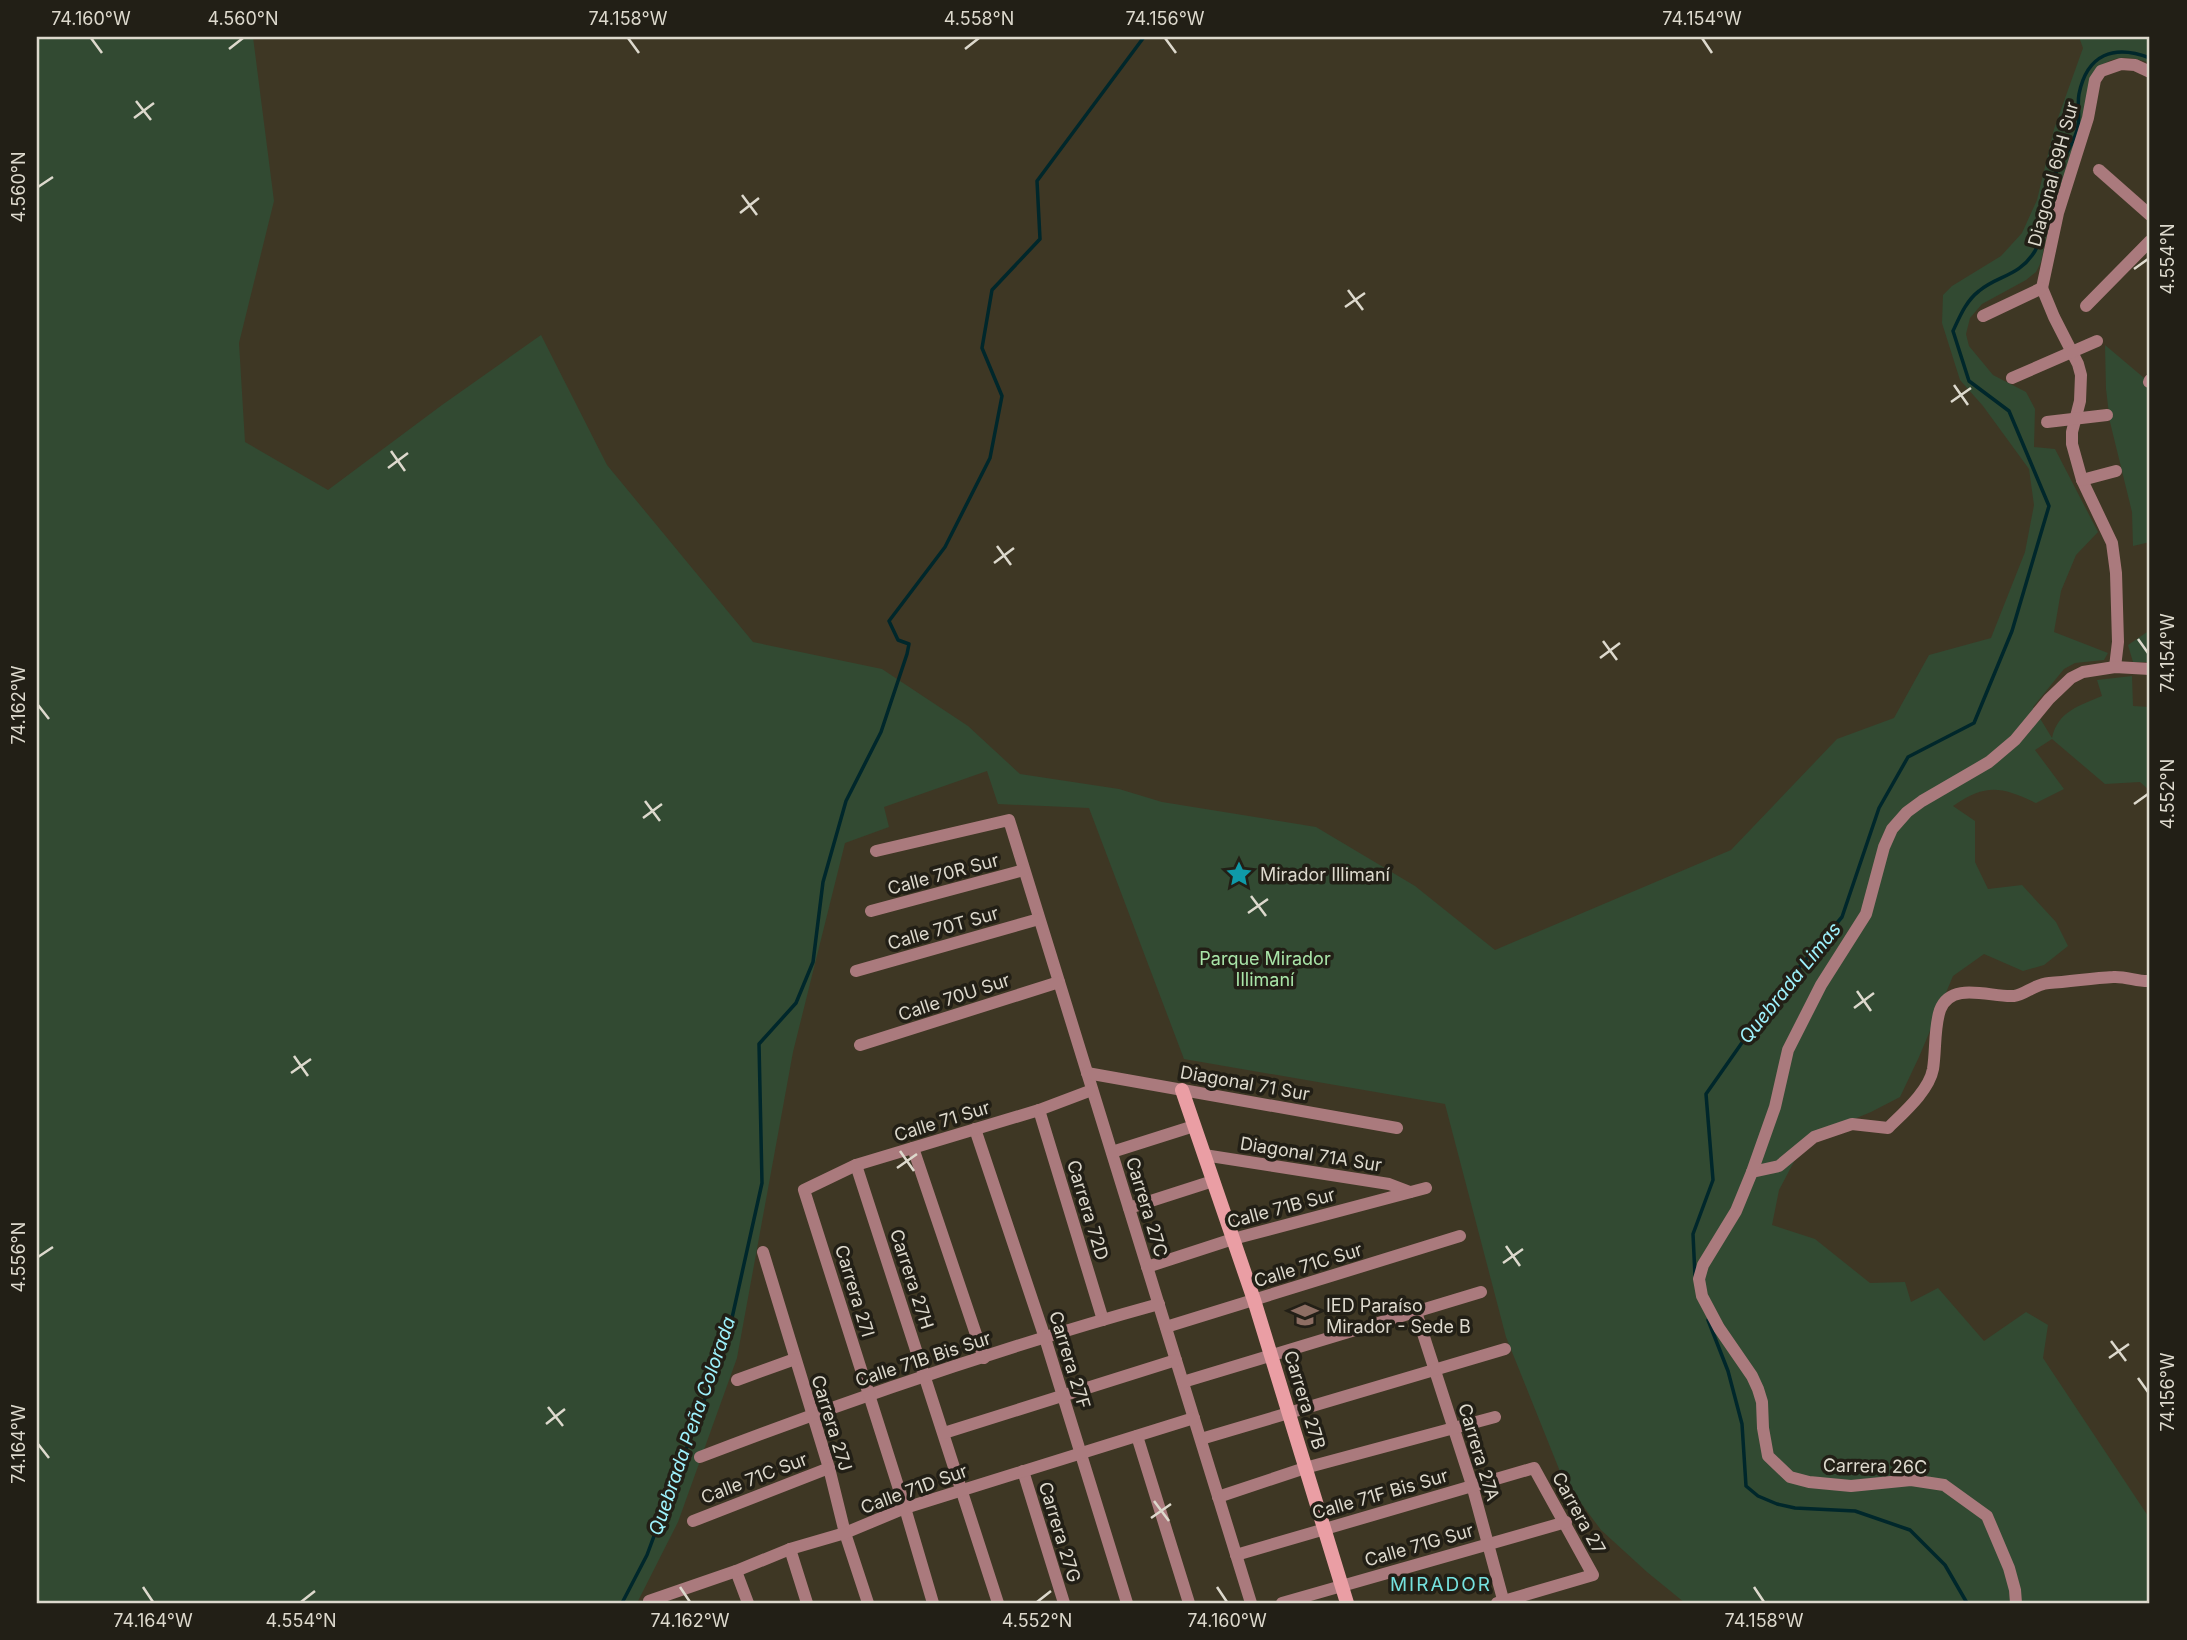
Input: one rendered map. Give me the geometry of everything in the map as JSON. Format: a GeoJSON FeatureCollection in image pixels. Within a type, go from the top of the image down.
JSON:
{"type":"FeatureCollection","features":[{"type":"Feature","properties":{"kind":"street","name":"Diagonal 69H Sur"},"geometry":{"type":"LineString","coordinates":[[2042,288],[2058,214],[2088,118],[2093,84],[2101,71],[2126,64],[2150,72]]}},
{"type":"Feature","properties":{"kind":"street"},"geometry":{"type":"LineString","coordinates":[[2099,170],[2150,215]]}},
{"type":"Feature","properties":{"kind":"street"},"geometry":{"type":"LineString","coordinates":[[2086,306],[2150,241]]}},
{"type":"Feature","properties":{"kind":"street"},"geometry":{"type":"LineString","coordinates":[[1983,316],[2042,288],[2070,352],[2078,363],[2081,375],[2072,444],[2082,480],[2112,543],[2116,573],[2118,642],[2115,667],[2150,669]]}},
{"type":"Feature","properties":{"kind":"street"},"geometry":{"type":"LineString","coordinates":[[2012,378],[2097,341]]}},
{"type":"Feature","properties":{"kind":"street"},"geometry":{"type":"LineString","coordinates":[[2047,422],[2107,415]]}},
{"type":"Feature","properties":{"kind":"street"},"geometry":{"type":"LineString","coordinates":[[2082,480],[2116,471]]}},
{"type":"Feature","properties":{"kind":"street","name":"Carrera 26C"},"geometry":{"type":"LineString","coordinates":[[2016,1603],[2008,1568],[1987,1516],[1944,1486],[1911,1480],[1851,1486],[1809,1482],[1790,1477],[1768,1455],[1758,1389],[1719,1328],[1702,1296],[1699,1279],[1703,1265],[1736,1211],[1752,1172],[1774,1107],[1788,1050],[1821,985],[1866,914],[1884,847],[1892,830],[1907,812],[1922,801],[1989,762],[2015,740],[2049,699],[2071,678],[2083,672],[2115,667]]}},
{"type":"Feature","properties":{"kind":"street","name":"Calle 70R Sur"},"geometry":{"type":"LineString","coordinates":[[876,851],[1009,820]]}},
{"type":"Feature","properties":{"kind":"street","name":"Carrera 27C"},"geometry":{"type":"LineString","coordinates":[[1009,820],[1251,1603]]}},
{"type":"Feature","properties":{"kind":"street","name":"Calle 70R Sur"},"geometry":{"type":"LineString","coordinates":[[871,911],[1024,870]]}},
{"type":"Feature","properties":{"kind":"street","name":"Calle 70T Sur"},"geometry":{"type":"LineString","coordinates":[[856,971],[1039,919]]}},
{"type":"Feature","properties":{"kind":"street"},"geometry":{"type":"LineString","coordinates":[[1752,1172],[1779,1166],[1814,1137],[1852,1124],[1888,1128],[1916,1101],[1933,1072],[1940,1010],[1947,1000],[1955,995],[1970,992],[2016,996],[2032,986],[2046,983],[2116,977],[2150,981]]}},
{"type":"Feature","properties":{"kind":"street","name":"Calle 70U Sur"},"geometry":{"type":"LineString","coordinates":[[860,1045],[1059,982]]}},
{"type":"Feature","properties":{"kind":"street","name":"Diagonal 71 Sur"},"geometry":{"type":"LineString","coordinates":[[1087,1073],[1397,1128]]}},
{"type":"Feature","properties":{"kind":"street","name":"Calle 71 Sur"},"geometry":{"type":"LineString","coordinates":[[804,1190],[856,1165],[1039,1110],[1092,1090]]}},
{"type":"Feature","properties":{"kind":"street","name":"Carrera 27B"},"geometry":{"type":"LineString","coordinates":[[1182,1090],[1254,1300],[1347,1603]]}},
{"type":"Feature","properties":{"kind":"street","name":"Carrera 72D"},"geometry":{"type":"LineString","coordinates":[[1039,1110],[1103,1320]]}},
{"type":"Feature","properties":{"kind":"street"},"geometry":{"type":"LineString","coordinates":[[1112,1152],[1195,1126]]}},
{"type":"Feature","properties":{"kind":"street","name":"Carrera 27F"},"geometry":{"type":"LineString","coordinates":[[975,1129],[1045,1338],[1127,1603]]}},
{"type":"Feature","properties":{"kind":"street"},"geometry":{"type":"LineString","coordinates":[[913,1148],[984,1358]]}},
{"type":"Feature","properties":{"kind":"street","name":"Diagonal 71A Sur"},"geometry":{"type":"LineString","coordinates":[[1204,1155],[1389,1184],[1410,1192]]}},
{"type":"Feature","properties":{"kind":"street","name":"Carrera 27H"},"geometry":{"type":"LineString","coordinates":[[856,1165],[998,1603]]}},
{"type":"Feature","properties":{"kind":"street"},"geometry":{"type":"LineString","coordinates":[[1129,1208],[1213,1181]]}},
{"type":"Feature","properties":{"kind":"street","name":"Calle 71B Sur"},"geometry":{"type":"LineString","coordinates":[[1147,1267],[1233,1239],[1426,1188]]}},
{"type":"Feature","properties":{"kind":"street","name":"Carrera 27I"},"geometry":{"type":"LineString","coordinates":[[804,1190],[933,1603]]}},
{"type":"Feature","properties":{"kind":"street","name":"Calle 71C Sur"},"geometry":{"type":"LineString","coordinates":[[1166,1327],[1460,1236]]}},
{"type":"Feature","properties":{"kind":"street","name":"Carrera 27J"},"geometry":{"type":"LineString","coordinates":[[763,1252],[868,1603]]}},
{"type":"Feature","properties":{"kind":"street"},"geometry":{"type":"LineString","coordinates":[[1183,1382],[1481,1292]]}},
{"type":"Feature","properties":{"kind":"street","name":"Calle 71B Bis Sur"},"geometry":{"type":"LineString","coordinates":[[700,1457],[925,1374],[1159,1304]]}},
{"type":"Feature","properties":{"kind":"street","name":"Carrera 27A"},"geometry":{"type":"LineString","coordinates":[[1416,1312],[1472,1485],[1501,1603]]}},
{"type":"Feature","properties":{"kind":"street"},"geometry":{"type":"LineString","coordinates":[[1201,1439],[1505,1349]]}},
{"type":"Feature","properties":{"kind":"street"},"geometry":{"type":"LineString","coordinates":[[737,1380],[794,1359]]}},
{"type":"Feature","properties":{"kind":"street"},"geometry":{"type":"LineString","coordinates":[[944,1433],[1176,1360]]}},
{"type":"Feature","properties":{"kind":"street"},"geometry":{"type":"LineString","coordinates":[[1217,1497],[1306,1468],[1495,1417]]}},
{"type":"Feature","properties":{"kind":"street","name":"Calle 71D Sur"},"geometry":{"type":"LineString","coordinates":[[649,1601],[961,1489],[1081,1455],[1194,1418]]}},
{"type":"Feature","properties":{"kind":"street"},"geometry":{"type":"LineString","coordinates":[[1137,1436],[1189,1603]]}},
{"type":"Feature","properties":{"kind":"street","name":"Calle 71C Sur"},"geometry":{"type":"LineString","coordinates":[[693,1521],[828,1468]]}},
{"type":"Feature","properties":{"kind":"street","name":"Calle 71F Bis Sur"},"geometry":{"type":"LineString","coordinates":[[1236,1555],[1534,1468]]}},
{"type":"Feature","properties":{"kind":"street","name":"Carrera 27"},"geometry":{"type":"LineString","coordinates":[[1501,1603],[1594,1575],[1534,1468]]}},
{"type":"Feature","properties":{"kind":"street","name":"Carrera 27G"},"geometry":{"type":"LineString","coordinates":[[1023,1471],[1064,1603]]}},
{"type":"Feature","properties":{"kind":"street","name":"Calle 71G Sur"},"geometry":{"type":"LineString","coordinates":[[1282,1603],[1566,1522]]}},
{"type":"Feature","properties":{"kind":"street"},"geometry":{"type":"LineString","coordinates":[[790,1549],[807,1603]]}},
{"type":"Feature","properties":{"kind":"street"},"geometry":{"type":"LineString","coordinates":[[736,1571],[748,1603]]}},
{"type":"Feature","properties":{"kind":"green space","name":"Parque Mirador Illimaní"},"geometry":{"type":"Polygon","coordinates":[[[37,37],[253,37],[274,201],[239,343],[245,442],[328,490],[541,335],[607,465],[753,642],[882,669],[968,726],[1020,774],[1119,789],[1162,802],[1316,827],[1415,886],[1495,950],[1731,850],[1837,739],[1894,718],[1929,655],[1991,638],[2025,552],[2034,505],[2029,469],[1983,406],[1960,380],[1942,323],[1943,295],[1952,286],[2001,256],[2022,233],[2037,200],[2054,129],[2083,48],[2079,37],[2150,37],[2150,63],[2124,57],[2099,67],[2041,262],[2036,272],[2026,280],[1982,304],[1970,318],[1966,334],[1969,346],[1993,375],[2026,392],[2035,409],[2034,447],[2055,449],[2098,532],[2076,555],[2061,591],[2054,632],[2108,653],[2104,660],[2075,663],[2064,669],[2033,707],[2052,738],[2064,715],[2102,696],[2097,680],[2132,676],[2133,706],[2150,707],[2150,791],[2140,782],[2105,784],[2052,739],[2035,750],[2064,789],[2036,803],[2013,793],[1985,791],[1953,806],[1975,821],[1975,862],[1988,889],[2022,885],[2056,922],[2068,946],[2044,965],[2023,971],[1984,954],[1953,976],[1900,1097],[1818,1134],[1797,1156],[1779,1190],[1772,1225],[1815,1239],[1870,1283],[1905,1282],[1911,1302],[1938,1288],[1984,1341],[2026,1312],[2048,1325],[2043,1358],[2150,1519],[2150,1603],[1685,1603],[1601,1530],[1563,1479],[1506,1337],[1445,1104],[1184,1059],[1089,808],[998,804],[987,771],[884,807],[889,827],[845,843],[793,1052],[737,1358],[678,1522],[637,1603],[37,1603],[37,37]]]}},
{"type":"Feature","properties":{"kind":"green space"},"geometry":{"type":"Polygon","coordinates":[[[2105,345],[2150,383],[2150,542],[2133,546],[2132,512],[2110,422],[2105,345]]]}},
{"type":"Feature","properties":{"kind":"green space"},"geometry":{"type":"Polygon","coordinates":[[[2150,630],[2150,662],[2133,662],[2128,645],[2150,630]]]}},
{"type":"Feature","properties":{"kind":"waterway","name":"Quebrada Peña Colorada"},"geometry":{"type":"LineString","coordinates":[[622,1603],[647,1555],[728,1336],[762,1183],[759,1044],[796,1003],[813,962],[823,882],[846,801],[881,732],[907,654],[909,644],[898,640],[889,621],[945,547],[990,458],[1002,396],[982,348],[992,290],[1040,239],[1037,181],[1144,37]]}},
{"type":"Feature","properties":{"kind":"waterway","name":"Quebrada Limas"},"geometry":{"type":"LineString","coordinates":[[1695,1276],[1693,1234],[1713,1180],[1706,1094],[1774,997],[1842,917],[1879,808],[1908,757],[1974,723],[2012,631],[2049,506],[2009,411],[1969,381],[1953,331],[1974,295],[2022,266],[2035,251],[2053,179],[2076,133],[2079,122],[2079,94],[2088,70],[2095,61],[2114,53],[2125,52],[2150,58]]}},
{"type":"Feature","properties":{"kind":"waterway","name":"Quebrada Limas"},"geometry":{"type":"LineString","coordinates":[[1708,1320],[1728,1371],[1742,1424],[1746,1486],[1758,1496],[1777,1504],[1795,1508],[1855,1511],[1910,1530],[1945,1565],[1967,1603]]}},
{"type":"Feature","properties":{"kind":"place","name":"Mirador Illimaní"},"geometry":{"type":"Point","coordinates":[1239,874]}},
{"type":"Feature","properties":{"kind":"place","name":"IED Paraíso Mirador - Sede B"},"geometry":{"type":"Point","coordinates":[1305,1315]}},
{"type":"Feature","properties":{"kind":"district","name":"MIRADOR"},"geometry":{"type":"Point","coordinates":[1441,1584]}}]}
